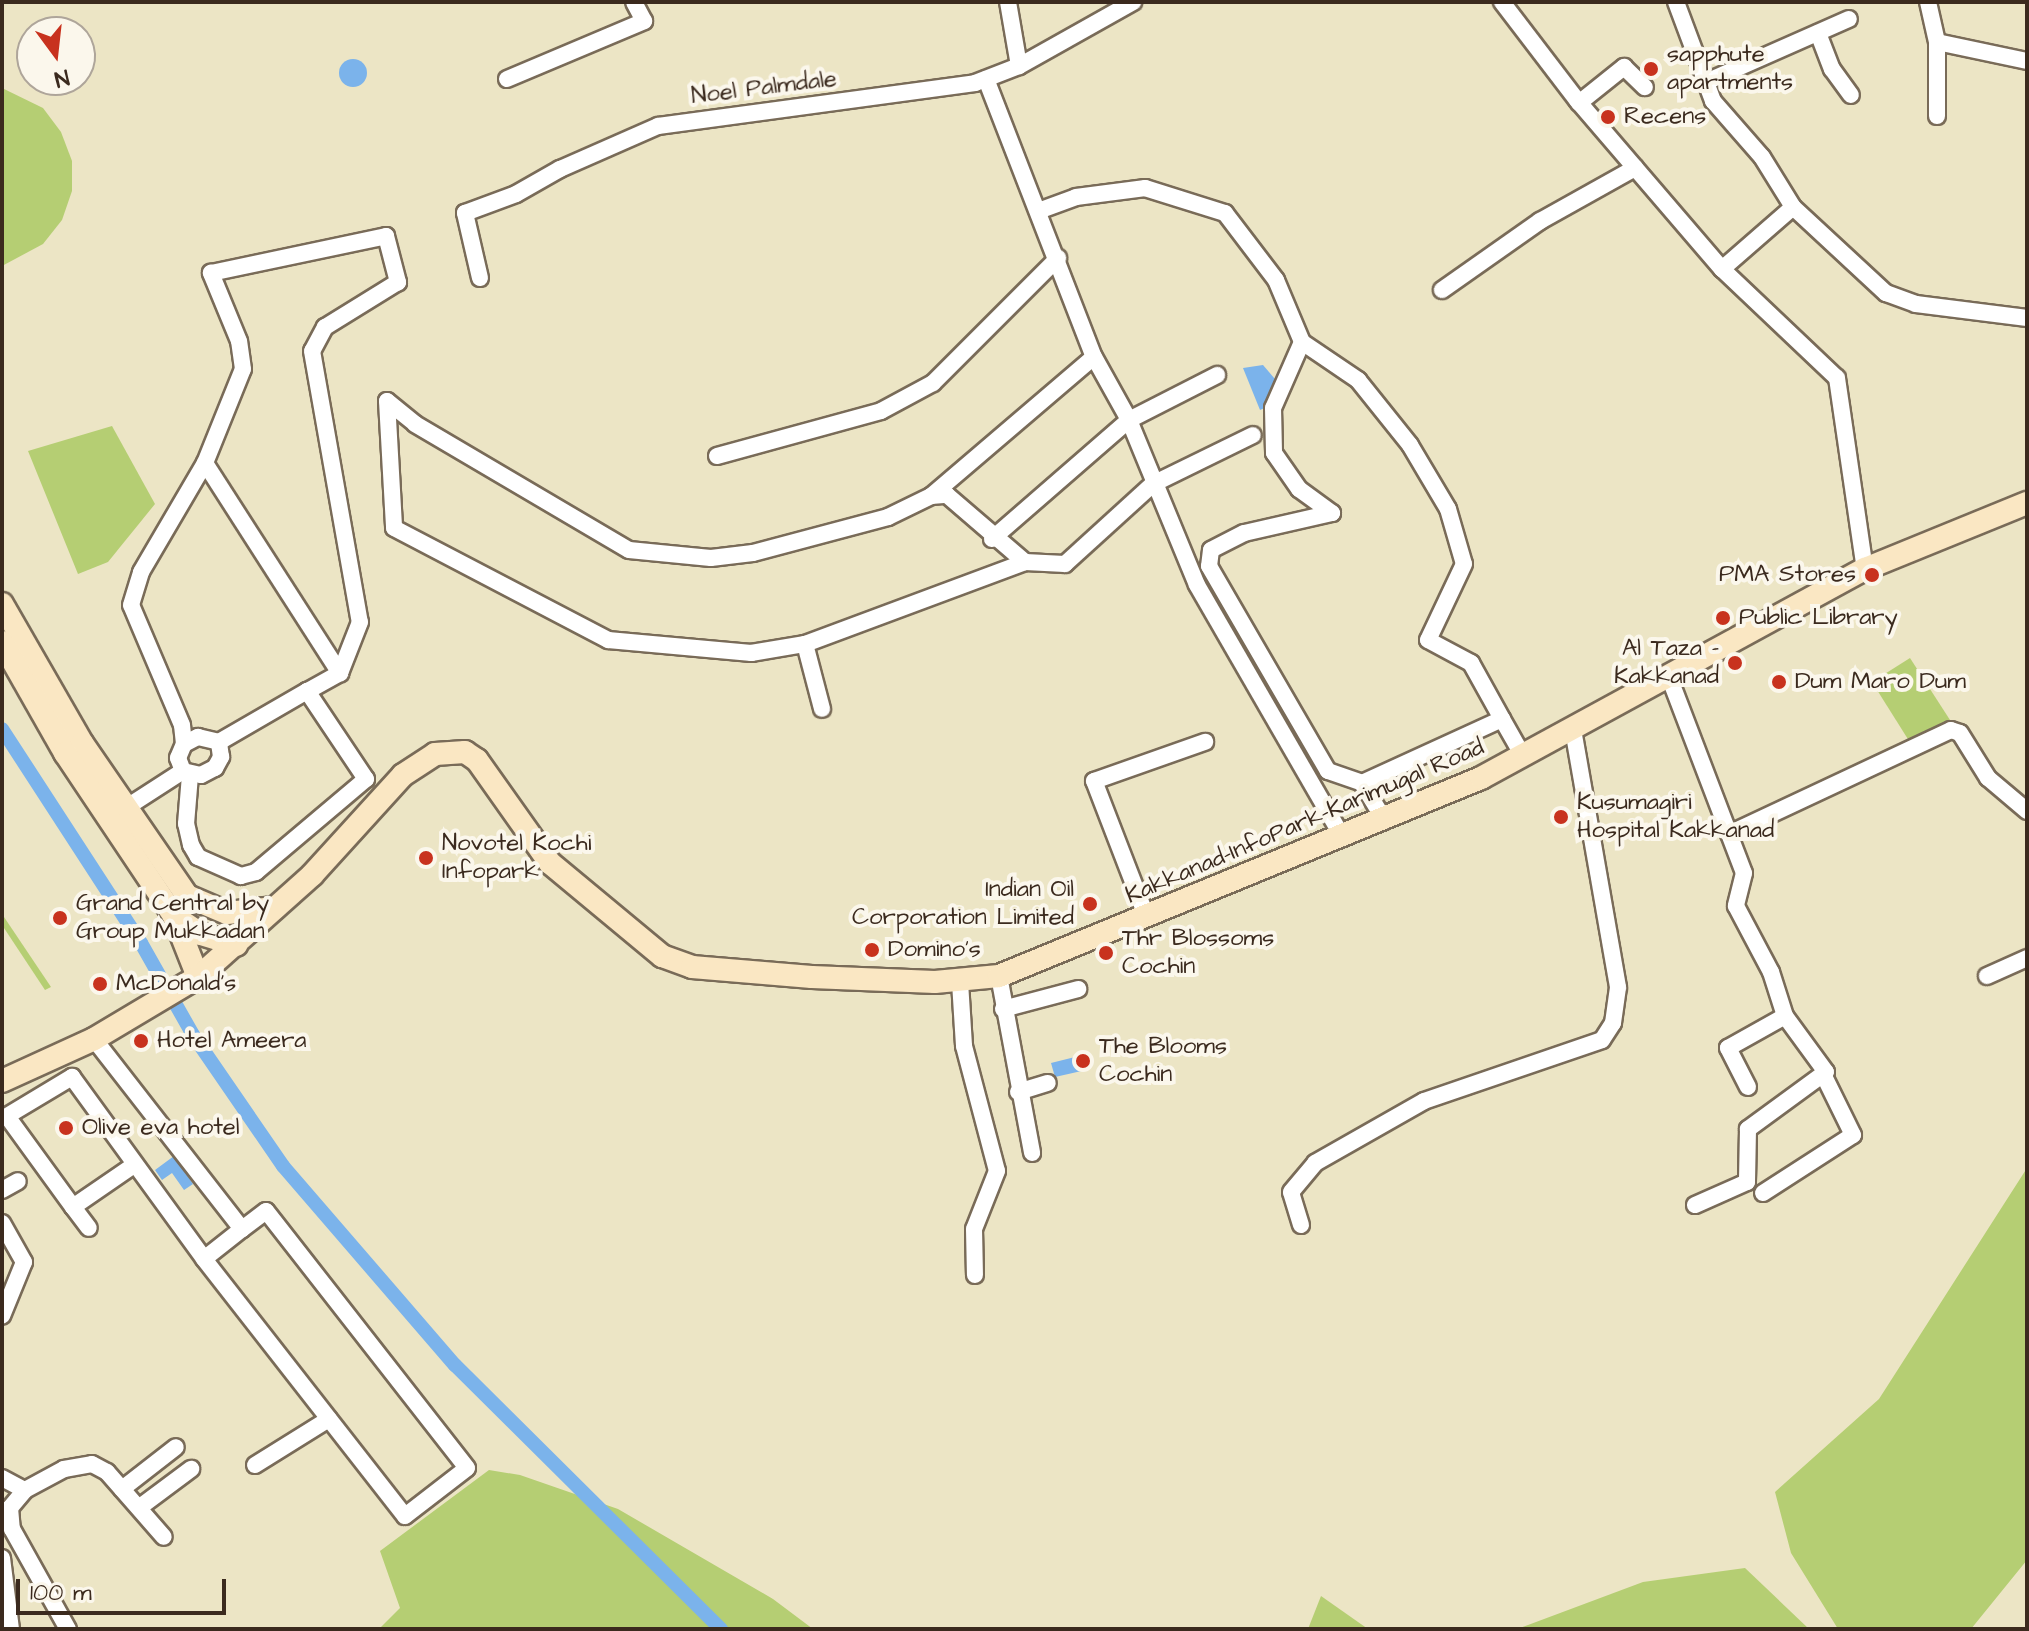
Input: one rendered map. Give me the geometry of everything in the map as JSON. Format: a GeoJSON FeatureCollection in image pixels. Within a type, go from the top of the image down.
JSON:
{"type":"FeatureCollection","features":[{"type":"Feature","properties":{"kind":"main road","name":"Kakkanad-InfoPark-Karimugal Road"},"geometry":{"type":"LineString","coordinates":[[2,1081],[94,1039],[195,979],[275,908],[418,761],[451,750],[477,760],[563,876],[662,956],[692,967],[765,974],[960,982],[999,976],[1385,821],[1573,730],[1668,674],[1865,569],[2027,503]]}},
{"type":"Feature","properties":{"kind":"main road"},"geometry":{"type":"LineString","coordinates":[[2,604],[65,753],[174,916],[195,979]]}},
{"type":"Feature","properties":{"kind":"main road"},"geometry":{"type":"LineString","coordinates":[[2,642],[38,686],[187,896],[227,913],[275,908]]}},
{"type":"Feature","properties":{"kind":"main road"},"geometry":{"type":"LineString","coordinates":[[174,916],[201,934],[236,945]]}},
{"type":"Feature","properties":{"kind":"street"},"geometry":{"type":"LineString","coordinates":[[507,79],[644,21],[634,2]]}},
{"type":"Feature","properties":{"kind":"street"},"geometry":{"type":"LineString","coordinates":[[1008,2],[1019,66]]}},
{"type":"Feature","properties":{"kind":"street","name":"Noel Palmdale"},"geometry":{"type":"LineString","coordinates":[[480,278],[465,213],[658,126],[986,79],[1019,66],[1133,2]]}},
{"type":"Feature","properties":{"kind":"street"},"geometry":{"type":"LineString","coordinates":[[1502,2],[1579,103],[1722,269],[1837,378],[1865,569]]}},
{"type":"Feature","properties":{"kind":"street"},"geometry":{"type":"LineString","coordinates":[[1676,2],[1713,101],[1762,157],[1793,207],[1886,293],[1916,304],[2027,318]]}},
{"type":"Feature","properties":{"kind":"street"},"geometry":{"type":"LineString","coordinates":[[1928,2],[1937,42],[1937,116]]}},
{"type":"Feature","properties":{"kind":"street"},"geometry":{"type":"LineString","coordinates":[[1706,82],[1849,19]]}},
{"type":"Feature","properties":{"kind":"street"},"geometry":{"type":"LineString","coordinates":[[1818,33],[1832,69],[1851,95]]}},
{"type":"Feature","properties":{"kind":"street"},"geometry":{"type":"LineString","coordinates":[[1937,42],[2027,61]]}},
{"type":"Feature","properties":{"kind":"street"},"geometry":{"type":"LineString","coordinates":[[1579,103],[1624,67],[1645,87]]}},
{"type":"Feature","properties":{"kind":"street"},"geometry":{"type":"LineString","coordinates":[[986,79],[1041,210],[1094,357],[1129,420],[1197,585],[1343,838]]}},
{"type":"Feature","properties":{"kind":"street"},"geometry":{"type":"LineString","coordinates":[[1442,290],[1540,221],[1635,168]]}},
{"type":"Feature","properties":{"kind":"street"},"geometry":{"type":"LineString","coordinates":[[1041,210],[1076,197],[1145,188],[1225,213],[1276,280],[1302,342],[1358,380],[1410,445],[1448,509],[1464,564],[1428,640],[1471,663],[1523,756]]}},
{"type":"Feature","properties":{"kind":"street"},"geometry":{"type":"LineString","coordinates":[[1722,269],[1793,207]]}},
{"type":"Feature","properties":{"kind":"street"},"geometry":{"type":"LineString","coordinates":[[184,744],[198,737],[219,742],[307,691],[340,673],[360,622],[312,351],[325,327],[398,282],[386,236],[211,273],[239,341],[243,369],[205,463],[141,572],[131,605],[170,690],[184,744],[178,758],[186,773],[186,824],[198,857],[241,876],[256,872],[366,779],[307,691]]}},
{"type":"Feature","properties":{"kind":"street"},"geometry":{"type":"LineString","coordinates":[[717,456],[881,411],[933,383],[1058,258]]}},
{"type":"Feature","properties":{"kind":"street"},"geometry":{"type":"LineString","coordinates":[[1302,342],[1273,408],[1274,453],[1299,489],[1332,513],[1244,533],[1211,550],[1209,566],[1328,771],[1362,783],[1385,821]]}},
{"type":"Feature","properties":{"kind":"street"},"geometry":{"type":"LineString","coordinates":[[1094,357],[931,496],[888,517],[753,553],[711,558],[629,550],[415,424],[387,401],[394,528],[608,640],[751,653],[805,644],[1025,562],[1065,564],[1153,484],[1253,435]]}},
{"type":"Feature","properties":{"kind":"street"},"geometry":{"type":"LineString","coordinates":[[992,539],[1129,420],[1217,375]]}},
{"type":"Feature","properties":{"kind":"street"},"geometry":{"type":"LineString","coordinates":[[205,463],[340,673]]}},
{"type":"Feature","properties":{"kind":"street"},"geometry":{"type":"LineString","coordinates":[[931,496],[947,495],[992,539],[1025,562]]}},
{"type":"Feature","properties":{"kind":"street"},"geometry":{"type":"LineString","coordinates":[[1997,514],[2027,515]]}},
{"type":"Feature","properties":{"kind":"street"},"geometry":{"type":"LineString","coordinates":[[805,644],[822,709]]}},
{"type":"Feature","properties":{"kind":"street"},"geometry":{"type":"LineString","coordinates":[[1668,674],[1744,873],[1736,906],[1771,972],[1785,1016],[1825,1067],[1824,1076],[1853,1135],[1763,1193]]}},
{"type":"Feature","properties":{"kind":"street"},"geometry":{"type":"LineString","coordinates":[[1362,783],[1502,719]]}},
{"type":"Feature","properties":{"kind":"street"},"geometry":{"type":"LineString","coordinates":[[1301,1225],[1291,1192],[1315,1163],[1424,1101],[1602,1040],[1613,1023],[1618,987],[1573,730]]}},
{"type":"Feature","properties":{"kind":"street"},"geometry":{"type":"LineString","coordinates":[[1729,834],[1951,730],[1960,733],[1988,778],[2027,811]]}},
{"type":"Feature","properties":{"kind":"street"},"geometry":{"type":"LineString","coordinates":[[124,809],[186,773],[215,768],[221,757],[219,742]]}},
{"type":"Feature","properties":{"kind":"street"},"geometry":{"type":"LineString","coordinates":[[1147,918],[1094,781],[1205,742]]}},
{"type":"Feature","properties":{"kind":"street"},"geometry":{"type":"LineString","coordinates":[[1987,976],[2027,958]]}},
{"type":"Feature","properties":{"kind":"street"},"geometry":{"type":"LineString","coordinates":[[999,976],[1018,1092],[1032,1153]]}},
{"type":"Feature","properties":{"kind":"street"},"geometry":{"type":"LineString","coordinates":[[960,982],[964,1046],[997,1171],[974,1229],[975,1275]]}},
{"type":"Feature","properties":{"kind":"street"},"geometry":{"type":"LineString","coordinates":[[1003,1009],[1078,989]]}},
{"type":"Feature","properties":{"kind":"street"},"geometry":{"type":"LineString","coordinates":[[1748,1087],[1728,1048],[1785,1016]]}},
{"type":"Feature","properties":{"kind":"street"},"geometry":{"type":"LineString","coordinates":[[94,1039],[242,1229]]}},
{"type":"Feature","properties":{"kind":"street"},"geometry":{"type":"LineString","coordinates":[[1695,1205],[1747,1182],[1748,1129],[1824,1076]]}},
{"type":"Feature","properties":{"kind":"street"},"geometry":{"type":"LineString","coordinates":[[89,1228],[7,1116],[72,1077],[204,1259],[405,1516],[467,1468],[266,1211],[204,1259]]}},
{"type":"Feature","properties":{"kind":"street"},"geometry":{"type":"LineString","coordinates":[[1018,1092],[1048,1083]]}},
{"type":"Feature","properties":{"kind":"street"},"geometry":{"type":"LineString","coordinates":[[73,1207],[134,1165]]}},
{"type":"Feature","properties":{"kind":"street"},"geometry":{"type":"LineString","coordinates":[[2,1190],[18,1181]]}},
{"type":"Feature","properties":{"kind":"street"},"geometry":{"type":"LineString","coordinates":[[2,1223],[24,1262],[2,1316]]}},
{"type":"Feature","properties":{"kind":"street"},"geometry":{"type":"LineString","coordinates":[[255,1465],[329,1419]]}},
{"type":"Feature","properties":{"kind":"street"},"geometry":{"type":"LineString","coordinates":[[122,1489],[176,1447]]}},
{"type":"Feature","properties":{"kind":"street"},"geometry":{"type":"LineString","coordinates":[[68,1629],[12,1529],[10,1508],[25,1490],[64,1469],[92,1464],[140,1507],[164,1537]]}},
{"type":"Feature","properties":{"kind":"street"},"geometry":{"type":"LineString","coordinates":[[140,1507],[191,1469]]}},
{"type":"Feature","properties":{"kind":"street"},"geometry":{"type":"LineString","coordinates":[[2,1478],[25,1490]]}},
{"type":"Feature","properties":{"kind":"street"},"geometry":{"type":"LineString","coordinates":[[2,1558],[11,1629]]}},
{"type":"Feature","properties":{"kind":"green space"},"geometry":{"type":"Polygon","coordinates":[[[2,88],[43,108],[61,132],[72,161],[72,191],[62,220],[43,244],[2,266],[2,88]]]}},
{"type":"Feature","properties":{"kind":"green space"},"geometry":{"type":"Polygon","coordinates":[[[112,426],[155,504],[108,562],[78,574],[28,451],[112,426]]]}},
{"type":"Feature","properties":{"kind":"green space"},"geometry":{"type":"Polygon","coordinates":[[[1910,658],[1950,720],[1911,744],[1872,682],[1910,658]]]}},
{"type":"Feature","properties":{"kind":"green space"},"geometry":{"type":"Polygon","coordinates":[[[2,914],[51,987],[45,990],[2,925],[2,914]]]}},
{"type":"Feature","properties":{"kind":"green space"},"geometry":{"type":"Polygon","coordinates":[[[2027,1168],[2027,1560],[1971,1629],[1838,1629],[1791,1553],[1775,1492],[1879,1399],[2027,1168]]]}},
{"type":"Feature","properties":{"kind":"green space"},"geometry":{"type":"Polygon","coordinates":[[[489,1470],[520,1475],[618,1509],[773,1599],[813,1629],[379,1629],[400,1608],[380,1551],[489,1470]]]}},
{"type":"Feature","properties":{"kind":"green space"},"geometry":{"type":"Polygon","coordinates":[[[1745,1568],[1809,1629],[1517,1629],[1643,1582],[1745,1568]]]}},
{"type":"Feature","properties":{"kind":"green space"},"geometry":{"type":"Polygon","coordinates":[[[1321,1596],[1368,1629],[1308,1629],[1321,1596]]]}},
{"type":"Feature","properties":{"kind":"water"},"geometry":{"type":"Polygon","coordinates":[[[353,59],[363,63],[367,73],[363,83],[353,87],[343,83],[339,73],[343,63],[353,59]]]}},
{"type":"Feature","properties":{"kind":"water"},"geometry":{"type":"Polygon","coordinates":[[[1263,365],[1275,379],[1267,407],[1260,410],[1243,368],[1263,365]]]}},
{"type":"Feature","properties":{"kind":"water"},"geometry":{"type":"Polygon","coordinates":[[[1083,1055],[1086,1070],[1055,1077],[1051,1063],[1083,1055]]]}},
{"type":"Feature","properties":{"kind":"water"},"geometry":{"type":"Polygon","coordinates":[[[174,1156],[193,1184],[184,1190],[172,1173],[162,1180],[155,1170],[174,1156]]]}},
{"type":"Feature","properties":{"kind":"waterway"},"geometry":{"type":"LineString","coordinates":[[2,729],[141,943],[193,1035],[283,1166],[455,1365],[721,1629]]}},
{"type":"Feature","properties":{"kind":"place","name":"sapphute apartments"},"geometry":{"type":"Point","coordinates":[1651,69]}},
{"type":"Feature","properties":{"kind":"place","name":"Recens"},"geometry":{"type":"Point","coordinates":[1608,117]}},
{"type":"Feature","properties":{"kind":"place","name":"PMA Stores"},"geometry":{"type":"Point","coordinates":[1872,575]}},
{"type":"Feature","properties":{"kind":"place","name":"Public Library"},"geometry":{"type":"Point","coordinates":[1723,618]}},
{"type":"Feature","properties":{"kind":"place","name":"Al Taza - Kakkanad"},"geometry":{"type":"Point","coordinates":[1735,663]}},
{"type":"Feature","properties":{"kind":"place","name":"Dum Maro Dum"},"geometry":{"type":"Point","coordinates":[1779,682]}},
{"type":"Feature","properties":{"kind":"place","name":"Kusumagiri Hospital Kakkanad"},"geometry":{"type":"Point","coordinates":[1561,817]}},
{"type":"Feature","properties":{"kind":"place","name":"Novotel Kochi Infopark"},"geometry":{"type":"Point","coordinates":[426,858]}},
{"type":"Feature","properties":{"kind":"place","name":"Indian Oil Corporation Limited"},"geometry":{"type":"Point","coordinates":[1090,904]}},
{"type":"Feature","properties":{"kind":"place","name":"Grand Central by Group Mukkadan"},"geometry":{"type":"Point","coordinates":[60,918]}},
{"type":"Feature","properties":{"kind":"place","name":"Domino's"},"geometry":{"type":"Point","coordinates":[872,950]}},
{"type":"Feature","properties":{"kind":"place","name":"Thr Blossoms Cochin"},"geometry":{"type":"Point","coordinates":[1106,953]}},
{"type":"Feature","properties":{"kind":"place","name":"McDonald's"},"geometry":{"type":"Point","coordinates":[100,984]}},
{"type":"Feature","properties":{"kind":"place","name":"Hotel Ameera"},"geometry":{"type":"Point","coordinates":[141,1041]}},
{"type":"Feature","properties":{"kind":"place","name":"The Blooms Cochin"},"geometry":{"type":"Point","coordinates":[1083,1061]}},
{"type":"Feature","properties":{"kind":"place","name":"Olive eva hotel"},"geometry":{"type":"Point","coordinates":[66,1128]}}]}
